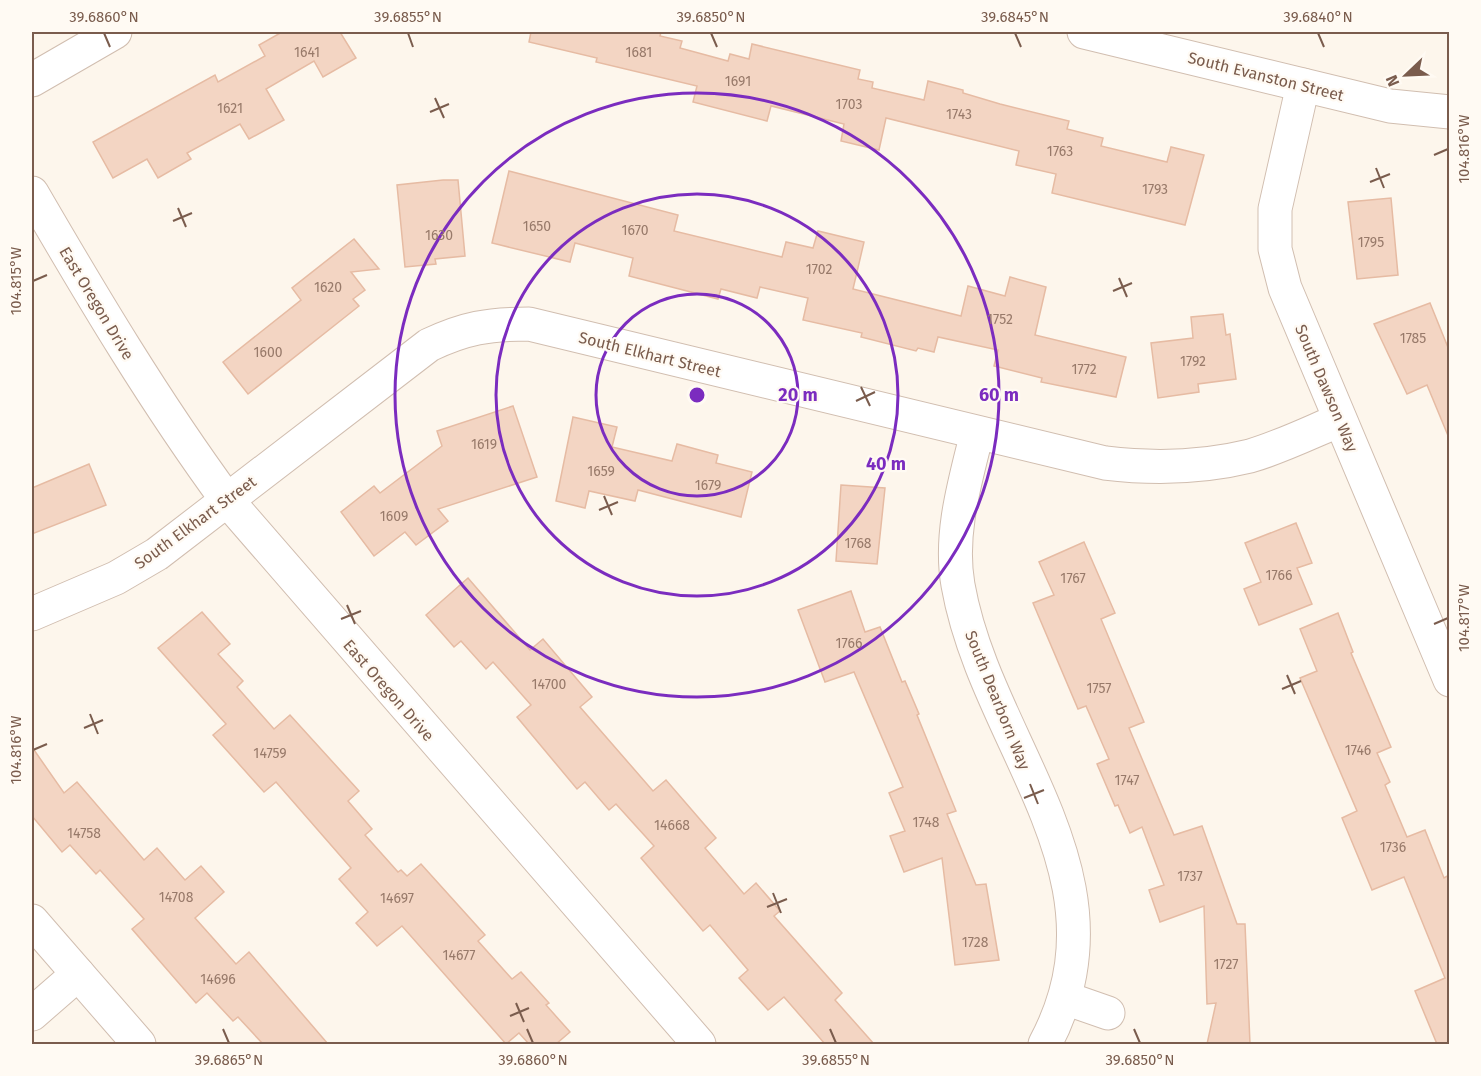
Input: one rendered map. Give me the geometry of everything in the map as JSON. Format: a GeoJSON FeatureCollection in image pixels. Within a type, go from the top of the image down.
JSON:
{"type":"FeatureCollection","features":[{"type":"Feature","properties":{"kind":"street"},"geometry":{"type":"LineString","coordinates":[[32,80],[115,32]]}},
{"type":"Feature","properties":{"kind":"street","name":"South Evanston Street"},"geometry":{"type":"LineString","coordinates":[[1084,32],[1390,106],[1449,112]]}},
{"type":"Feature","properties":{"kind":"street","name":"South Dawson Way"},"geometry":{"type":"LineString","coordinates":[[1303,85],[1280,179],[1275,209],[1275,249],[1285,288],[1449,680]]}},
{"type":"Feature","properties":{"kind":"street","name":"East Oregon Drive"},"geometry":{"type":"LineString","coordinates":[[32,193],[113,333],[179,435],[227,500],[699,1044]]}},
{"type":"Feature","properties":{"kind":"street","name":"South Elkhart Street"},"geometry":{"type":"LineString","coordinates":[[32,614],[116,578],[157,554],[429,345],[458,331],[489,324],[529,324],[1104,463],[1153,468],[1203,466],[1252,455],[1340,420]]}},
{"type":"Feature","properties":{"kind":"street","name":"South Dearborn Way"},"geometry":{"type":"LineString","coordinates":[[977,433],[960,506],[956,544],[957,583],[969,633],[1057,842],[1071,888],[1075,924],[1073,960],[1065,998],[1045,1044]]}},
{"type":"Feature","properties":{"kind":"street"},"geometry":{"type":"LineString","coordinates":[[32,921],[139,1044]]}},
{"type":"Feature","properties":{"kind":"street"},"geometry":{"type":"LineString","coordinates":[[32,1014],[78,974]]}},
{"type":"Feature","properties":{"kind":"street"},"geometry":{"type":"LineString","coordinates":[[1065,998],[1108,1013]]}},
{"type":"Feature","properties":{"kind":"building"},"geometry":{"type":"Polygon","coordinates":[[[282,32],[340,32],[356,58],[323,77],[314,61],[266,89],[284,120],[249,139],[240,124],[187,153],[191,159],[158,178],[147,159],[113,178],[93,142],[215,75],[218,82],[265,56],[259,45],[282,32]]]}},
{"type":"Feature","properties":{"kind":"building"},"geometry":{"type":"Polygon","coordinates":[[[531,32],[661,32],[660,36],[682,41],[680,48],[728,61],[730,54],[749,59],[752,44],[860,70],[858,79],[873,82],[872,88],[924,100],[928,81],[963,90],[963,93],[1000,104],[1069,121],[1067,129],[1103,138],[1101,146],[1167,162],[1171,147],[1204,155],[1185,225],[1052,193],[1056,174],[1016,165],[1019,151],[886,118],[879,150],[841,141],[844,124],[771,106],[767,121],[693,102],[697,86],[596,62],[597,58],[529,42],[531,32]]]}},
{"type":"Feature","properties":{"kind":"building"},"geometry":{"type":"Polygon","coordinates":[[[509,171],[678,215],[674,231],[782,257],[786,242],[813,248],[818,231],[864,242],[853,289],[961,316],[968,286],[1005,296],[1010,277],[1046,287],[1035,335],[1126,357],[1116,397],[1041,382],[1042,378],[994,366],[998,350],[938,337],[934,352],[918,348],[916,351],[861,337],[862,333],[803,320],[808,298],[760,287],[757,298],[721,289],[718,299],[629,276],[633,258],[575,243],[570,262],[492,243],[509,171]]]}},
{"type":"Feature","properties":{"kind":"building"},"geometry":{"type":"Polygon","coordinates":[[[458,180],[465,256],[435,259],[436,264],[405,267],[397,185],[458,180]]]}},
{"type":"Feature","properties":{"kind":"building"},"geometry":{"type":"Polygon","coordinates":[[[1391,198],[1398,275],[1357,279],[1348,202],[1391,198]]]}},
{"type":"Feature","properties":{"kind":"building"},"geometry":{"type":"Polygon","coordinates":[[[354,239],[379,269],[351,272],[365,290],[353,299],[359,306],[248,394],[223,362],[301,300],[292,288],[354,239]]]}},
{"type":"Feature","properties":{"kind":"building"},"geometry":{"type":"Polygon","coordinates":[[[1430,303],[1449,350],[1449,438],[1427,385],[1407,394],[1374,324],[1430,303]]]}},
{"type":"Feature","properties":{"kind":"building"},"geometry":{"type":"Polygon","coordinates":[[[1223,314],[1226,335],[1230,334],[1236,379],[1198,384],[1199,392],[1158,398],[1151,343],[1193,338],[1191,317],[1223,314]]]}},
{"type":"Feature","properties":{"kind":"building"},"geometry":{"type":"Polygon","coordinates":[[[513,406],[537,477],[438,509],[448,521],[416,545],[405,532],[374,556],[341,512],[374,486],[380,493],[442,446],[437,431],[513,406]]]}},
{"type":"Feature","properties":{"kind":"building"},"geometry":{"type":"Polygon","coordinates":[[[573,417],[617,427],[612,447],[672,461],[677,444],[718,455],[716,463],[752,472],[741,517],[638,490],[635,501],[589,491],[585,508],[556,501],[573,417]]]}},
{"type":"Feature","properties":{"kind":"building"},"geometry":{"type":"Polygon","coordinates":[[[89,464],[106,505],[32,534],[32,488],[89,464]]]}},
{"type":"Feature","properties":{"kind":"building"},"geometry":{"type":"Polygon","coordinates":[[[841,485],[885,488],[877,564],[836,561],[841,485]]]}},
{"type":"Feature","properties":{"kind":"building"},"geometry":{"type":"Polygon","coordinates":[[[1296,523],[1312,563],[1297,568],[1312,604],[1259,625],[1244,589],[1261,582],[1245,543],[1296,523]]]}},
{"type":"Feature","properties":{"kind":"building"},"geometry":{"type":"Polygon","coordinates":[[[1084,542],[1115,613],[1101,619],[1144,722],[1129,728],[1174,835],[1202,826],[1237,924],[1245,924],[1250,1044],[1207,1044],[1216,1003],[1207,1004],[1204,906],[1160,922],[1149,890],[1164,885],[1142,827],[1130,833],[1118,805],[1115,806],[1097,764],[1109,759],[1086,706],[1078,709],[1033,603],[1054,595],[1039,562],[1084,542]]]}},
{"type":"Feature","properties":{"kind":"building"},"geometry":{"type":"Polygon","coordinates":[[[468,578],[530,650],[543,639],[592,697],[580,707],[653,791],[666,780],[716,838],[705,848],[744,894],[756,883],[780,911],[774,916],[842,993],[835,1000],[874,1044],[825,1044],[784,997],[768,1010],[739,978],[748,970],[710,925],[703,931],[641,858],[654,846],[616,804],[609,810],[585,782],[577,789],[517,717],[531,705],[493,662],[486,669],[461,641],[454,647],[426,615],[468,578]]]}},
{"type":"Feature","properties":{"kind":"building"},"geometry":{"type":"Polygon","coordinates":[[[851,591],[865,632],[880,627],[902,682],[905,681],[919,714],[917,715],[956,811],[947,814],[976,885],[986,884],[999,960],[955,965],[942,858],[904,872],[890,836],[905,831],[889,793],[903,787],[854,672],[825,682],[798,610],[851,591]]]}},
{"type":"Feature","properties":{"kind":"building"},"geometry":{"type":"Polygon","coordinates":[[[202,612],[230,644],[218,654],[243,681],[237,687],[274,729],[290,715],[359,791],[348,801],[372,829],[365,835],[398,872],[401,870],[407,876],[421,864],[485,935],[478,941],[512,979],[521,972],[549,1003],[546,1005],[570,1032],[556,1044],[529,1044],[519,1033],[506,1044],[402,926],[377,946],[356,923],[368,912],[339,879],[351,868],[276,782],[264,792],[213,735],[226,724],[158,648],[202,612]]]}},
{"type":"Feature","properties":{"kind":"building"},"geometry":{"type":"Polygon","coordinates":[[[1338,613],[1353,652],[1351,653],[1391,747],[1377,753],[1390,782],[1385,785],[1407,837],[1425,830],[1444,878],[1449,875],[1449,1044],[1437,1044],[1415,991],[1445,978],[1404,877],[1372,890],[1342,818],[1357,811],[1300,678],[1317,671],[1300,629],[1338,613]]]}},
{"type":"Feature","properties":{"kind":"building"},"geometry":{"type":"Polygon","coordinates":[[[32,747],[64,793],[77,782],[144,860],[157,848],[185,880],[201,866],[224,892],[195,918],[236,964],[249,952],[328,1044],[263,1044],[238,1017],[233,1021],[207,993],[196,1003],[132,929],[144,919],[100,870],[96,874],[70,845],[62,852],[32,816],[32,747]]]}}]}
